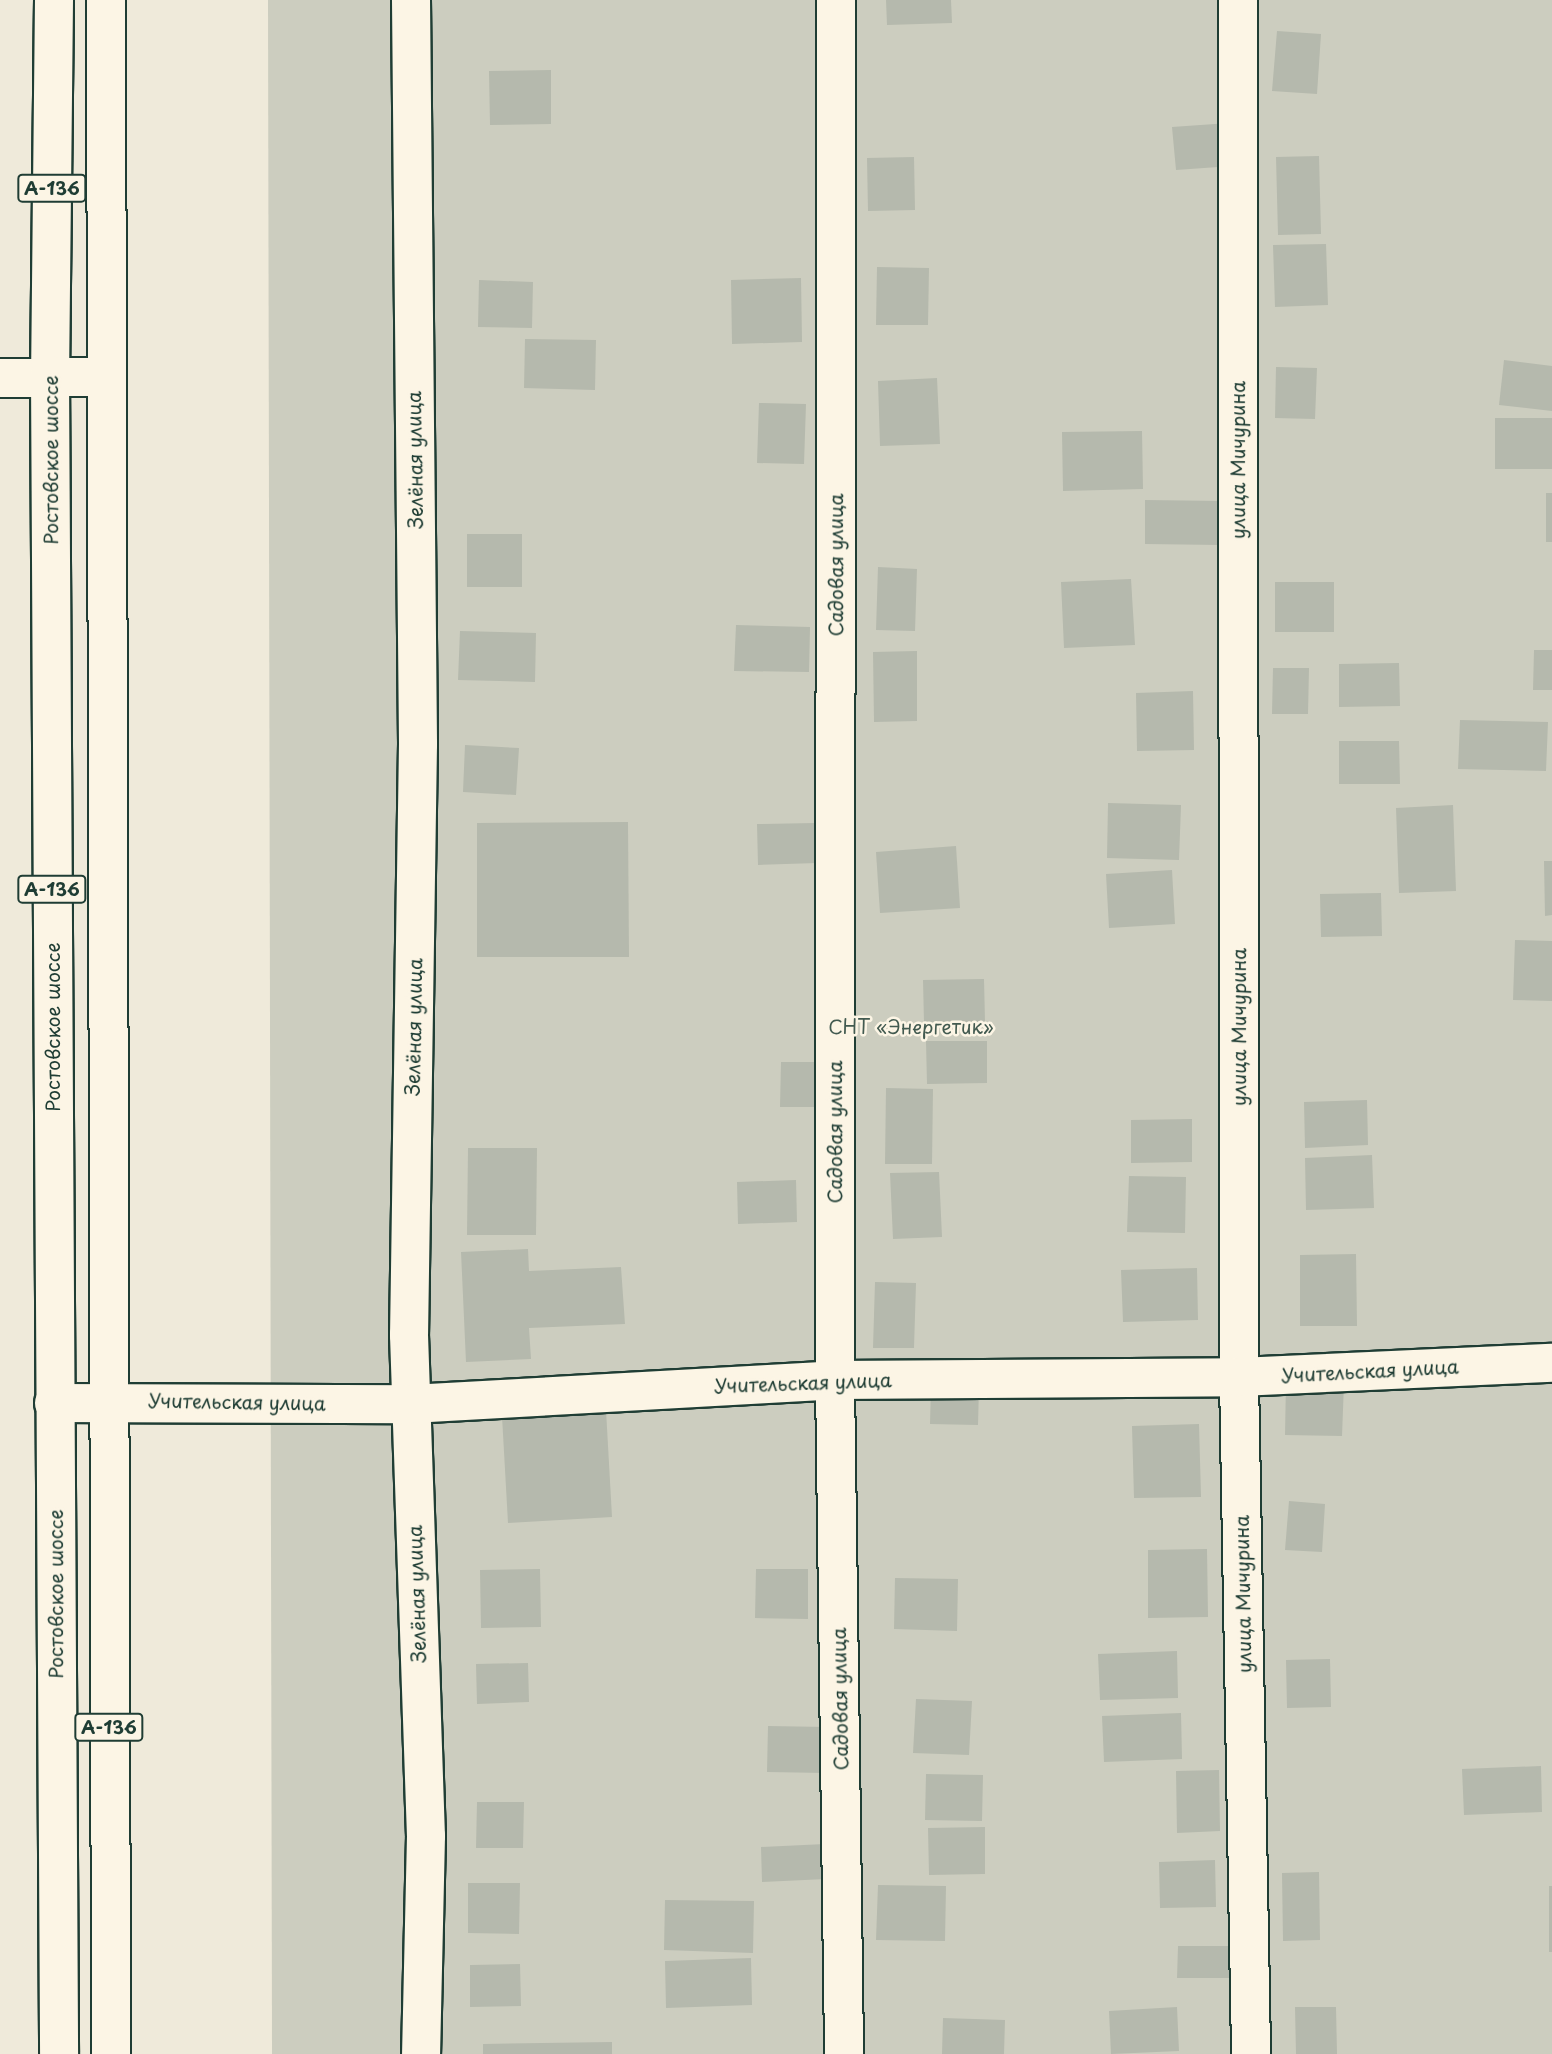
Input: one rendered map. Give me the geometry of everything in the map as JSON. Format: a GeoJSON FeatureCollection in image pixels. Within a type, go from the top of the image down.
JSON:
{"type":"FeatureCollection","features":[{"type":"Feature","properties":{"kind":"main road","name":"Ростовское шоссе"},"geometry":{"type":"LineString","coordinates":[[54,0],[50,375],[59,2054]]}},
{"type":"Feature","properties":{"kind":"main road","name":"А-136"},"geometry":{"type":"LineString","coordinates":[[107,0],[107,1401],[111,2054]]}},
{"type":"Feature","properties":{"kind":"main road","name":"Зелёная улица"},"geometry":{"type":"LineString","coordinates":[[411,0],[418,744],[411,1404],[426,1836],[421,2054]]}},
{"type":"Feature","properties":{"kind":"main road","name":"Садовая улица"},"geometry":{"type":"LineString","coordinates":[[836,0],[835,1380],[844,2054]]}},
{"type":"Feature","properties":{"kind":"main road","name":"улица Мичурина"},"geometry":{"type":"LineString","coordinates":[[1238,0],[1239,1377],[1251,2054]]}},
{"type":"Feature","properties":{"kind":"main road"},"geometry":{"type":"LineString","coordinates":[[0,378],[50,375],[106,377]]}},
{"type":"Feature","properties":{"kind":"main road","name":"Учительская улица"},"geometry":{"type":"LineString","coordinates":[[54,1403],[107,1401],[411,1404],[835,1380],[1239,1377],[1552,1363]]}},
{"type":"Feature","properties":{"kind":"green space","name":"СНТ «Энергетик»"},"geometry":{"type":"Polygon","coordinates":[[[268,0],[1552,0],[1552,2054],[272,2054],[268,0]]]}},
{"type":"Feature","properties":{"kind":"building"},"geometry":{"type":"Polygon","coordinates":[[[886,0],[951,0],[952,23],[887,25],[886,0]]]}},
{"type":"Feature","properties":{"kind":"building"},"geometry":{"type":"Polygon","coordinates":[[[1277,31],[1321,34],[1317,94],[1272,91],[1277,31]]]}},
{"type":"Feature","properties":{"kind":"building"},"geometry":{"type":"Polygon","coordinates":[[[551,70],[551,124],[490,125],[489,71],[551,70]]]}},
{"type":"Feature","properties":{"kind":"building"},"geometry":{"type":"Polygon","coordinates":[[[1229,123],[1232,166],[1176,170],[1172,127],[1229,123]]]}},
{"type":"Feature","properties":{"kind":"building"},"geometry":{"type":"Polygon","coordinates":[[[1319,156],[1321,234],[1278,235],[1276,157],[1319,156]]]}},
{"type":"Feature","properties":{"kind":"building"},"geometry":{"type":"Polygon","coordinates":[[[914,157],[915,210],[868,211],[867,158],[914,157]]]}},
{"type":"Feature","properties":{"kind":"building"},"geometry":{"type":"Polygon","coordinates":[[[1326,244],[1328,305],[1275,307],[1273,245],[1326,244]]]}},
{"type":"Feature","properties":{"kind":"building"},"geometry":{"type":"Polygon","coordinates":[[[877,267],[929,268],[928,325],[876,325],[877,267]]]}},
{"type":"Feature","properties":{"kind":"building"},"geometry":{"type":"Polygon","coordinates":[[[801,278],[802,342],[732,344],[731,280],[801,278]]]}},
{"type":"Feature","properties":{"kind":"building"},"geometry":{"type":"Polygon","coordinates":[[[479,280],[533,282],[532,328],[478,327],[479,280]]]}},
{"type":"Feature","properties":{"kind":"building"},"geometry":{"type":"Polygon","coordinates":[[[525,339],[596,340],[595,390],[524,388],[525,339]]]}},
{"type":"Feature","properties":{"kind":"building"},"geometry":{"type":"Polygon","coordinates":[[[1504,360],[1552,366],[1552,411],[1499,405],[1504,360]]]}},
{"type":"Feature","properties":{"kind":"building"},"geometry":{"type":"Polygon","coordinates":[[[1276,367],[1317,368],[1315,419],[1275,418],[1276,367]]]}},
{"type":"Feature","properties":{"kind":"building"},"geometry":{"type":"Polygon","coordinates":[[[937,378],[940,444],[880,446],[878,381],[937,378]]]}},
{"type":"Feature","properties":{"kind":"building"},"geometry":{"type":"Polygon","coordinates":[[[759,403],[806,404],[804,464],[757,463],[759,403]]]}},
{"type":"Feature","properties":{"kind":"building"},"geometry":{"type":"Polygon","coordinates":[[[1495,418],[1552,418],[1552,469],[1495,469],[1495,418]]]}},
{"type":"Feature","properties":{"kind":"building"},"geometry":{"type":"Polygon","coordinates":[[[1142,431],[1143,489],[1063,491],[1062,432],[1142,431]]]}},
{"type":"Feature","properties":{"kind":"building"},"geometry":{"type":"Polygon","coordinates":[[[1546,493],[1552,493],[1552,542],[1546,542],[1546,493]]]}},
{"type":"Feature","properties":{"kind":"building"},"geometry":{"type":"Polygon","coordinates":[[[1145,500],[1221,501],[1220,545],[1145,544],[1145,500]]]}},
{"type":"Feature","properties":{"kind":"building"},"geometry":{"type":"Polygon","coordinates":[[[467,534],[522,534],[522,587],[467,587],[467,534]]]}},
{"type":"Feature","properties":{"kind":"building"},"geometry":{"type":"Polygon","coordinates":[[[878,567],[917,569],[915,631],[876,630],[878,567]]]}},
{"type":"Feature","properties":{"kind":"building"},"geometry":{"type":"Polygon","coordinates":[[[1131,579],[1135,645],[1064,648],[1061,582],[1131,579]]]}},
{"type":"Feature","properties":{"kind":"building"},"geometry":{"type":"Polygon","coordinates":[[[1275,582],[1334,582],[1334,632],[1275,632],[1275,582]]]}},
{"type":"Feature","properties":{"kind":"building"},"geometry":{"type":"Polygon","coordinates":[[[736,625],[810,627],[809,672],[734,671],[736,625]]]}},
{"type":"Feature","properties":{"kind":"building"},"geometry":{"type":"Polygon","coordinates":[[[460,631],[536,633],[535,682],[458,680],[460,631]]]}},
{"type":"Feature","properties":{"kind":"building"},"geometry":{"type":"Polygon","coordinates":[[[1534,650],[1552,650],[1552,690],[1533,690],[1534,650]]]}},
{"type":"Feature","properties":{"kind":"building"},"geometry":{"type":"Polygon","coordinates":[[[917,651],[917,721],[874,722],[873,652],[917,651]]]}},
{"type":"Feature","properties":{"kind":"building"},"geometry":{"type":"Polygon","coordinates":[[[1399,663],[1400,706],[1339,707],[1339,664],[1399,663]]]}},
{"type":"Feature","properties":{"kind":"building"},"geometry":{"type":"Polygon","coordinates":[[[1273,668],[1309,668],[1308,714],[1272,714],[1273,668]]]}},
{"type":"Feature","properties":{"kind":"building"},"geometry":{"type":"Polygon","coordinates":[[[1193,691],[1194,750],[1137,751],[1136,693],[1193,691]]]}},
{"type":"Feature","properties":{"kind":"building"},"geometry":{"type":"Polygon","coordinates":[[[1460,720],[1548,722],[1546,771],[1458,769],[1460,720]]]}},
{"type":"Feature","properties":{"kind":"building"},"geometry":{"type":"Polygon","coordinates":[[[1339,741],[1399,741],[1400,784],[1339,784],[1339,741]]]}},
{"type":"Feature","properties":{"kind":"building"},"geometry":{"type":"Polygon","coordinates":[[[465,745],[519,748],[516,795],[463,792],[465,745]]]}},
{"type":"Feature","properties":{"kind":"building"},"geometry":{"type":"Polygon","coordinates":[[[1108,803],[1181,805],[1179,860],[1107,858],[1108,803]]]}},
{"type":"Feature","properties":{"kind":"building"},"geometry":{"type":"Polygon","coordinates":[[[1453,805],[1456,891],[1399,893],[1396,808],[1453,805]]]}},
{"type":"Feature","properties":{"kind":"building"},"geometry":{"type":"Polygon","coordinates":[[[628,822],[629,957],[477,957],[477,823],[628,822]]]}},
{"type":"Feature","properties":{"kind":"building"},"geometry":{"type":"Polygon","coordinates":[[[815,823],[817,863],[758,865],[757,824],[815,823]]]}},
{"type":"Feature","properties":{"kind":"building"},"geometry":{"type":"Polygon","coordinates":[[[956,846],[960,908],[880,913],[876,852],[956,846]]]}},
{"type":"Feature","properties":{"kind":"building"},"geometry":{"type":"Polygon","coordinates":[[[1544,861],[1552,861],[1552,915],[1545,916],[1544,861]]]}},
{"type":"Feature","properties":{"kind":"building"},"geometry":{"type":"Polygon","coordinates":[[[1172,870],[1175,924],[1109,928],[1106,874],[1172,870]]]}},
{"type":"Feature","properties":{"kind":"building"},"geometry":{"type":"Polygon","coordinates":[[[1381,893],[1382,936],[1321,937],[1320,894],[1381,893]]]}},
{"type":"Feature","properties":{"kind":"building"},"geometry":{"type":"Polygon","coordinates":[[[1515,940],[1552,941],[1552,1001],[1513,1000],[1515,940]]]}},
{"type":"Feature","properties":{"kind":"building"},"geometry":{"type":"Polygon","coordinates":[[[984,979],[985,1022],[924,1022],[923,980],[984,979]]]}},
{"type":"Feature","properties":{"kind":"building"},"geometry":{"type":"Polygon","coordinates":[[[926,1041],[987,1041],[987,1083],[927,1084],[926,1041]]]}},
{"type":"Feature","properties":{"kind":"building"},"geometry":{"type":"Polygon","coordinates":[[[781,1062],[822,1062],[822,1107],[780,1107],[781,1062]]]}},
{"type":"Feature","properties":{"kind":"building"},"geometry":{"type":"Polygon","coordinates":[[[886,1088],[933,1089],[932,1164],[885,1164],[886,1088]]]}},
{"type":"Feature","properties":{"kind":"building"},"geometry":{"type":"Polygon","coordinates":[[[1367,1100],[1368,1145],[1305,1148],[1304,1102],[1367,1100]]]}},
{"type":"Feature","properties":{"kind":"building"},"geometry":{"type":"Polygon","coordinates":[[[1192,1119],[1192,1162],[1131,1163],[1131,1120],[1192,1119]]]}},
{"type":"Feature","properties":{"kind":"building"},"geometry":{"type":"Polygon","coordinates":[[[468,1148],[537,1148],[536,1235],[467,1235],[468,1148]]]}},
{"type":"Feature","properties":{"kind":"building"},"geometry":{"type":"Polygon","coordinates":[[[1372,1155],[1374,1208],[1306,1210],[1305,1158],[1372,1155]]]}},
{"type":"Feature","properties":{"kind":"building"},"geometry":{"type":"Polygon","coordinates":[[[939,1172],[942,1237],[893,1239],[890,1173],[939,1172]]]}},
{"type":"Feature","properties":{"kind":"building"},"geometry":{"type":"Polygon","coordinates":[[[1129,1176],[1186,1177],[1185,1233],[1127,1232],[1129,1176]]]}},
{"type":"Feature","properties":{"kind":"building"},"geometry":{"type":"Polygon","coordinates":[[[796,1180],[797,1222],[738,1224],[737,1182],[796,1180]]]}},
{"type":"Feature","properties":{"kind":"building"},"geometry":{"type":"Polygon","coordinates":[[[528,1249],[529,1271],[621,1267],[625,1324],[529,1328],[531,1359],[466,1362],[461,1252],[528,1249]]]}},
{"type":"Feature","properties":{"kind":"building"},"geometry":{"type":"Polygon","coordinates":[[[1356,1254],[1357,1326],[1300,1326],[1300,1255],[1356,1254]]]}},
{"type":"Feature","properties":{"kind":"building"},"geometry":{"type":"Polygon","coordinates":[[[1197,1268],[1198,1320],[1123,1322],[1121,1270],[1197,1268]]]}},
{"type":"Feature","properties":{"kind":"building"},"geometry":{"type":"Polygon","coordinates":[[[875,1282],[916,1283],[914,1348],[873,1348],[875,1282]]]}},
{"type":"Feature","properties":{"kind":"building"},"geometry":{"type":"Polygon","coordinates":[[[1286,1382],[1344,1383],[1342,1436],[1285,1435],[1286,1382]]]}},
{"type":"Feature","properties":{"kind":"building"},"geometry":{"type":"Polygon","coordinates":[[[931,1386],[979,1387],[978,1425],[930,1424],[931,1386]]]}},
{"type":"Feature","properties":{"kind":"building"},"geometry":{"type":"Polygon","coordinates":[[[606,1410],[612,1517],[508,1523],[502,1416],[606,1410]]]}},
{"type":"Feature","properties":{"kind":"building"},"geometry":{"type":"Polygon","coordinates":[[[1199,1424],[1201,1497],[1134,1498],[1132,1426],[1199,1424]]]}},
{"type":"Feature","properties":{"kind":"building"},"geometry":{"type":"Polygon","coordinates":[[[1289,1501],[1325,1504],[1322,1552],[1285,1550],[1289,1501]]]}},
{"type":"Feature","properties":{"kind":"building"},"geometry":{"type":"Polygon","coordinates":[[[1207,1549],[1208,1617],[1148,1618],[1148,1550],[1207,1549]]]}},
{"type":"Feature","properties":{"kind":"building"},"geometry":{"type":"Polygon","coordinates":[[[540,1569],[541,1627],[481,1628],[480,1570],[540,1569]]]}},
{"type":"Feature","properties":{"kind":"building"},"geometry":{"type":"Polygon","coordinates":[[[756,1569],[808,1569],[808,1619],[755,1618],[756,1569]]]}},
{"type":"Feature","properties":{"kind":"building"},"geometry":{"type":"Polygon","coordinates":[[[895,1578],[958,1579],[957,1631],[894,1629],[895,1578]]]}},
{"type":"Feature","properties":{"kind":"building"},"geometry":{"type":"Polygon","coordinates":[[[1177,1651],[1178,1698],[1100,1700],[1098,1654],[1177,1651]]]}},
{"type":"Feature","properties":{"kind":"building"},"geometry":{"type":"Polygon","coordinates":[[[1330,1659],[1331,1707],[1287,1708],[1286,1660],[1330,1659]]]}},
{"type":"Feature","properties":{"kind":"building"},"geometry":{"type":"Polygon","coordinates":[[[528,1663],[529,1702],[477,1704],[476,1664],[528,1663]]]}},
{"type":"Feature","properties":{"kind":"building"},"geometry":{"type":"Polygon","coordinates":[[[916,1699],[972,1701],[969,1755],[913,1753],[916,1699]]]}},
{"type":"Feature","properties":{"kind":"building"},"geometry":{"type":"Polygon","coordinates":[[[1181,1713],[1182,1759],[1104,1762],[1102,1716],[1181,1713]]]}},
{"type":"Feature","properties":{"kind":"building"},"geometry":{"type":"Polygon","coordinates":[[[768,1726],[827,1727],[826,1773],[767,1772],[768,1726]]]}},
{"type":"Feature","properties":{"kind":"building"},"geometry":{"type":"Polygon","coordinates":[[[1541,1766],[1542,1812],[1464,1815],[1462,1769],[1541,1766]]]}},
{"type":"Feature","properties":{"kind":"building"},"geometry":{"type":"Polygon","coordinates":[[[1219,1770],[1220,1831],[1177,1833],[1176,1771],[1219,1770]]]}},
{"type":"Feature","properties":{"kind":"building"},"geometry":{"type":"Polygon","coordinates":[[[926,1774],[983,1775],[982,1821],[925,1820],[926,1774]]]}},
{"type":"Feature","properties":{"kind":"building"},"geometry":{"type":"Polygon","coordinates":[[[477,1802],[524,1802],[523,1848],[476,1848],[477,1802]]]}},
{"type":"Feature","properties":{"kind":"building"},"geometry":{"type":"Polygon","coordinates":[[[985,1827],[985,1874],[929,1875],[928,1828],[985,1827]]]}},
{"type":"Feature","properties":{"kind":"building"},"geometry":{"type":"Polygon","coordinates":[[[825,1844],[826,1879],[762,1882],[761,1847],[825,1844]]]}},
{"type":"Feature","properties":{"kind":"building"},"geometry":{"type":"Polygon","coordinates":[[[1215,1860],[1216,1907],[1160,1908],[1159,1862],[1215,1860]]]}},
{"type":"Feature","properties":{"kind":"building"},"geometry":{"type":"Polygon","coordinates":[[[1319,1872],[1320,1940],[1283,1941],[1282,1873],[1319,1872]]]}},
{"type":"Feature","properties":{"kind":"building"},"geometry":{"type":"Polygon","coordinates":[[[468,1883],[520,1883],[519,1934],[468,1933],[468,1883]]]}},
{"type":"Feature","properties":{"kind":"building"},"geometry":{"type":"Polygon","coordinates":[[[878,1885],[946,1886],[945,1941],[876,1940],[878,1885]]]}},
{"type":"Feature","properties":{"kind":"building"},"geometry":{"type":"Polygon","coordinates":[[[1549,1886],[1552,1886],[1552,1952],[1549,1952],[1549,1886]]]}},
{"type":"Feature","properties":{"kind":"building"},"geometry":{"type":"Polygon","coordinates":[[[665,1900],[754,1901],[753,1953],[664,1950],[665,1900]]]}},
{"type":"Feature","properties":{"kind":"building"},"geometry":{"type":"Polygon","coordinates":[[[1178,1946],[1235,1946],[1235,1978],[1177,1978],[1178,1946]]]}},
{"type":"Feature","properties":{"kind":"building"},"geometry":{"type":"Polygon","coordinates":[[[751,1958],[752,2005],[666,2008],[665,1961],[751,1958]]]}},
{"type":"Feature","properties":{"kind":"building"},"geometry":{"type":"Polygon","coordinates":[[[520,1964],[521,2006],[470,2007],[470,1965],[520,1964]]]}},
{"type":"Feature","properties":{"kind":"building"},"geometry":{"type":"Polygon","coordinates":[[[1177,2007],[1179,2051],[1111,2054],[1109,2011],[1177,2007]]]}},
{"type":"Feature","properties":{"kind":"building"},"geometry":{"type":"Polygon","coordinates":[[[1295,2007],[1336,2007],[1337,2054],[1296,2054],[1295,2007]]]}},
{"type":"Feature","properties":{"kind":"building"},"geometry":{"type":"Polygon","coordinates":[[[943,2018],[1005,2020],[1004,2054],[942,2054],[943,2018]]]}},
{"type":"Feature","properties":{"kind":"building"},"geometry":{"type":"Polygon","coordinates":[[[612,2042],[612,2054],[483,2054],[483,2044],[612,2042]]]}}]}
